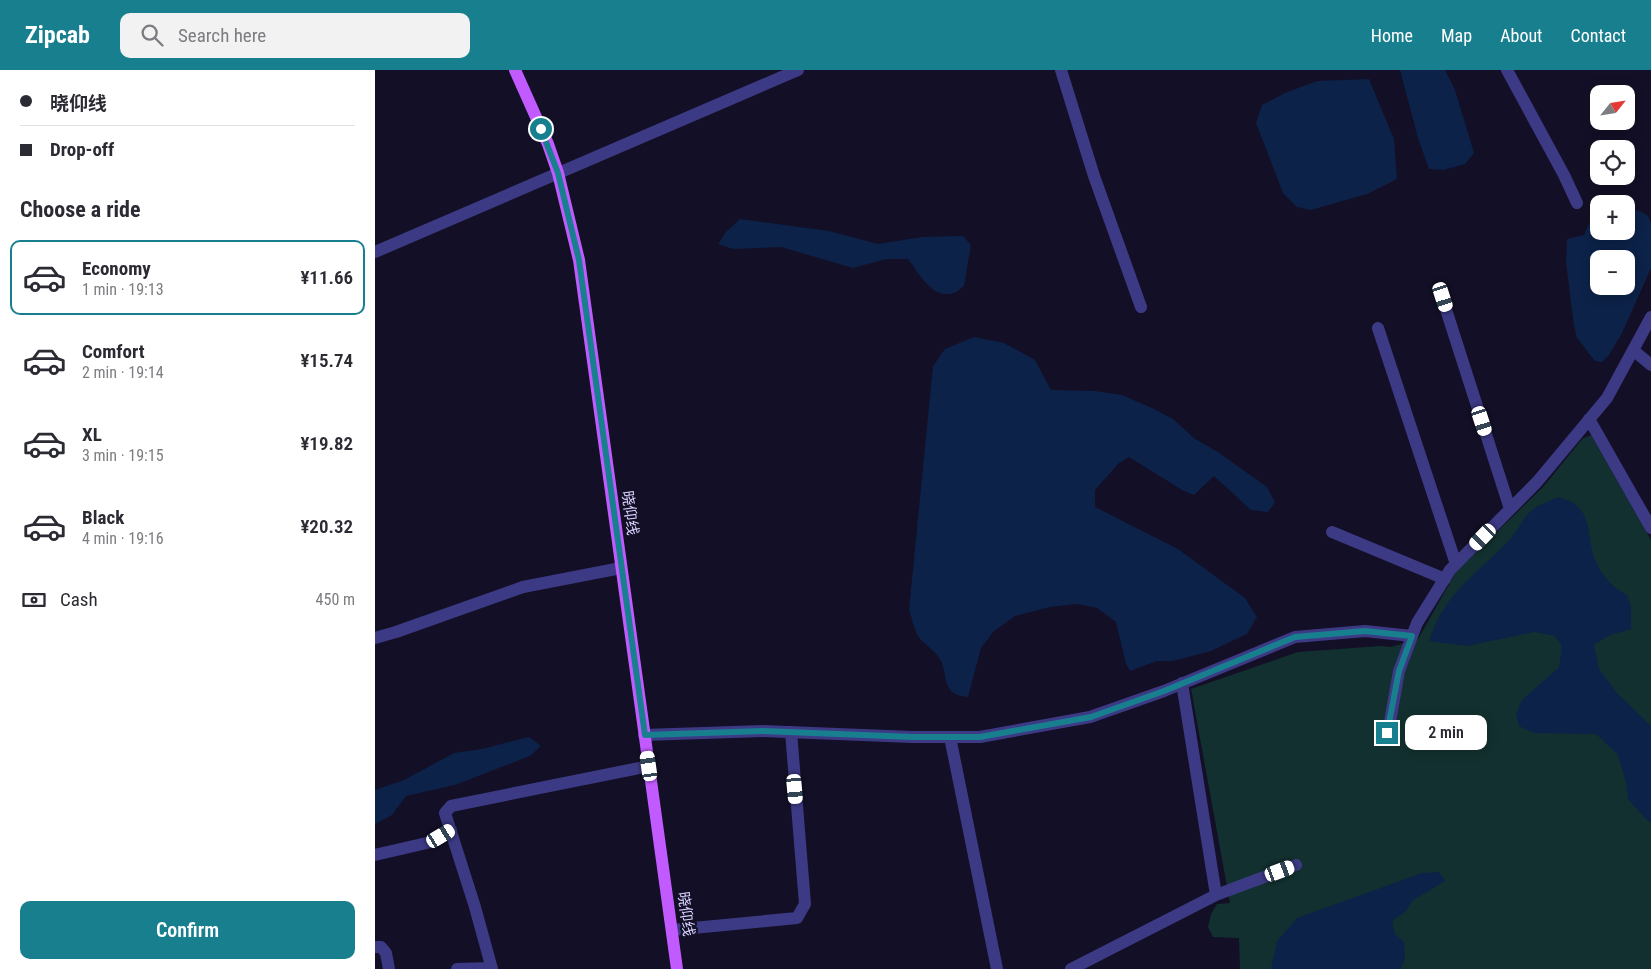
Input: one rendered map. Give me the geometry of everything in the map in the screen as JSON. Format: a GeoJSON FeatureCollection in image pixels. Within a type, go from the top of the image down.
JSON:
{"type":"FeatureCollection","features":[{"type":"Feature","properties":{"kind":"main road","name":"晓仰线"},"geometry":{"type":"LineString","coordinates":[[515,70],[548,144],[558,173],[579,260],[677,969]]}},
{"type":"Feature","properties":{"kind":"street"},"geometry":{"type":"LineString","coordinates":[[375,252],[798,70]]}},
{"type":"Feature","properties":{"kind":"street"},"geometry":{"type":"LineString","coordinates":[[1061,70],[1094,176],[1141,307]]}},
{"type":"Feature","properties":{"kind":"street"},"geometry":{"type":"LineString","coordinates":[[1507,70],[1577,203]]}},
{"type":"Feature","properties":{"kind":"street"},"geometry":{"type":"LineString","coordinates":[[1443,297],[1510,509]]}},
{"type":"Feature","properties":{"kind":"street"},"geometry":{"type":"LineString","coordinates":[[1387,733],[1399,671],[1417,623],[1456,564],[1537,482],[1607,398],[1651,317]]}},
{"type":"Feature","properties":{"kind":"street"},"geometry":{"type":"LineString","coordinates":[[1378,328],[1456,564]]}},
{"type":"Feature","properties":{"kind":"street"},"geometry":{"type":"LineString","coordinates":[[1633,350],[1651,365]]}},
{"type":"Feature","properties":{"kind":"street"},"geometry":{"type":"LineString","coordinates":[[1589,419],[1651,528]]}},
{"type":"Feature","properties":{"kind":"street"},"geometry":{"type":"LineString","coordinates":[[1332,532],[1445,579]]}},
{"type":"Feature","properties":{"kind":"street"},"geometry":{"type":"LineString","coordinates":[[375,638],[523,587],[621,568]]}},
{"type":"Feature","properties":{"kind":"street"},"geometry":{"type":"LineString","coordinates":[[645,735],[763,731],[980,737],[1091,717],[1182,683],[1295,637],[1365,631],[1412,636]]}},
{"type":"Feature","properties":{"kind":"street"},"geometry":{"type":"LineString","coordinates":[[1182,683],[1216,895]]}},
{"type":"Feature","properties":{"kind":"street"},"geometry":{"type":"LineString","coordinates":[[672,930],[797,918],[805,904],[791,732]]}},
{"type":"Feature","properties":{"kind":"street"},"geometry":{"type":"LineString","coordinates":[[950,737],[997,969]]}},
{"type":"Feature","properties":{"kind":"street"},"geometry":{"type":"LineString","coordinates":[[457,969],[492,968],[445,812],[451,806],[649,766]]}},
{"type":"Feature","properties":{"kind":"street"},"geometry":{"type":"LineString","coordinates":[[375,855],[431,842],[451,830]]}},
{"type":"Feature","properties":{"kind":"street"},"geometry":{"type":"LineString","coordinates":[[1071,969],[1216,895],[1296,865]]}},
{"type":"Feature","properties":{"kind":"street"},"geometry":{"type":"LineString","coordinates":[[375,947],[381,947],[386,953],[389,969]]}},
{"type":"Feature","properties":{"kind":"green space"},"geometry":{"type":"Polygon","coordinates":[[[1591,435],[1651,540],[1651,969],[1240,969],[1239,938],[1213,937],[1208,927],[1211,914],[1217,904],[1230,903],[1191,689],[1298,652],[1380,646],[1391,647],[1418,639],[1456,572],[1544,486],[1582,439],[1591,435]]]}},
{"type":"Feature","properties":{"kind":"water"},"geometry":{"type":"Polygon","coordinates":[[[1400,70],[1445,70],[1455,90],[1474,153],[1465,164],[1444,170],[1429,169],[1418,138],[1400,70]]]}},
{"type":"Feature","properties":{"kind":"water"},"geometry":{"type":"Polygon","coordinates":[[[1369,79],[1394,139],[1397,179],[1367,194],[1311,210],[1297,207],[1283,193],[1256,123],[1262,105],[1285,93],[1317,81],[1369,79]]]}},
{"type":"Feature","properties":{"kind":"water"},"geometry":{"type":"Polygon","coordinates":[[[1638,210],[1648,216],[1651,223],[1651,268],[1622,333],[1609,355],[1602,362],[1595,361],[1577,338],[1566,262],[1567,239],[1584,235],[1589,223],[1590,240],[1635,240],[1635,211],[1638,210]]]}},
{"type":"Feature","properties":{"kind":"water"},"geometry":{"type":"Polygon","coordinates":[[[740,219],[829,231],[878,244],[922,237],[963,236],[971,245],[964,286],[954,293],[939,293],[927,284],[908,259],[886,259],[853,268],[781,247],[733,249],[718,244],[726,232],[740,219]]]}},
{"type":"Feature","properties":{"kind":"water"},"geometry":{"type":"Polygon","coordinates":[[[974,337],[1004,343],[1035,360],[1051,390],[1095,391],[1122,395],[1152,408],[1173,419],[1195,439],[1218,452],[1267,487],[1275,502],[1268,512],[1251,510],[1214,476],[1194,495],[1182,490],[1129,457],[1119,463],[1095,490],[1095,507],[1178,549],[1245,598],[1257,617],[1247,634],[1211,651],[1173,661],[1157,661],[1130,671],[1126,664],[1116,622],[1097,608],[1077,604],[1050,607],[1015,616],[994,631],[981,648],[968,697],[959,695],[949,688],[940,659],[918,636],[909,610],[933,366],[945,349],[974,337]]]}},
{"type":"Feature","properties":{"kind":"water"},"geometry":{"type":"Polygon","coordinates":[[[1558,497],[1572,502],[1579,507],[1589,530],[1593,555],[1599,567],[1613,586],[1627,595],[1631,607],[1631,629],[1610,635],[1594,645],[1599,669],[1617,693],[1651,726],[1651,823],[1628,799],[1626,782],[1618,755],[1596,734],[1534,733],[1519,726],[1516,714],[1522,700],[1559,667],[1562,646],[1555,636],[1535,632],[1467,646],[1429,641],[1444,609],[1453,596],[1512,537],[1533,509],[1558,497]]]}},
{"type":"Feature","properties":{"kind":"water"},"geometry":{"type":"Polygon","coordinates":[[[529,737],[541,746],[530,756],[455,785],[406,796],[392,815],[375,824],[375,790],[404,780],[454,753],[482,749],[529,737]]]}},
{"type":"Feature","properties":{"kind":"water"},"geometry":{"type":"Polygon","coordinates":[[[1439,872],[1445,881],[1412,901],[1406,911],[1392,921],[1395,934],[1404,942],[1405,958],[1401,969],[1271,969],[1277,941],[1297,918],[1422,873],[1439,872]]]}},
{"type":"Feature","properties":{"kind":"route"},"geometry":{"type":"LineString","coordinates":[[541,129],[558,173],[579,260],[645,735],[763,731],[912,737],[980,737],[1091,717],[1164,691],[1295,637],[1365,631],[1412,636],[1399,671],[1387,733]]}}]}
